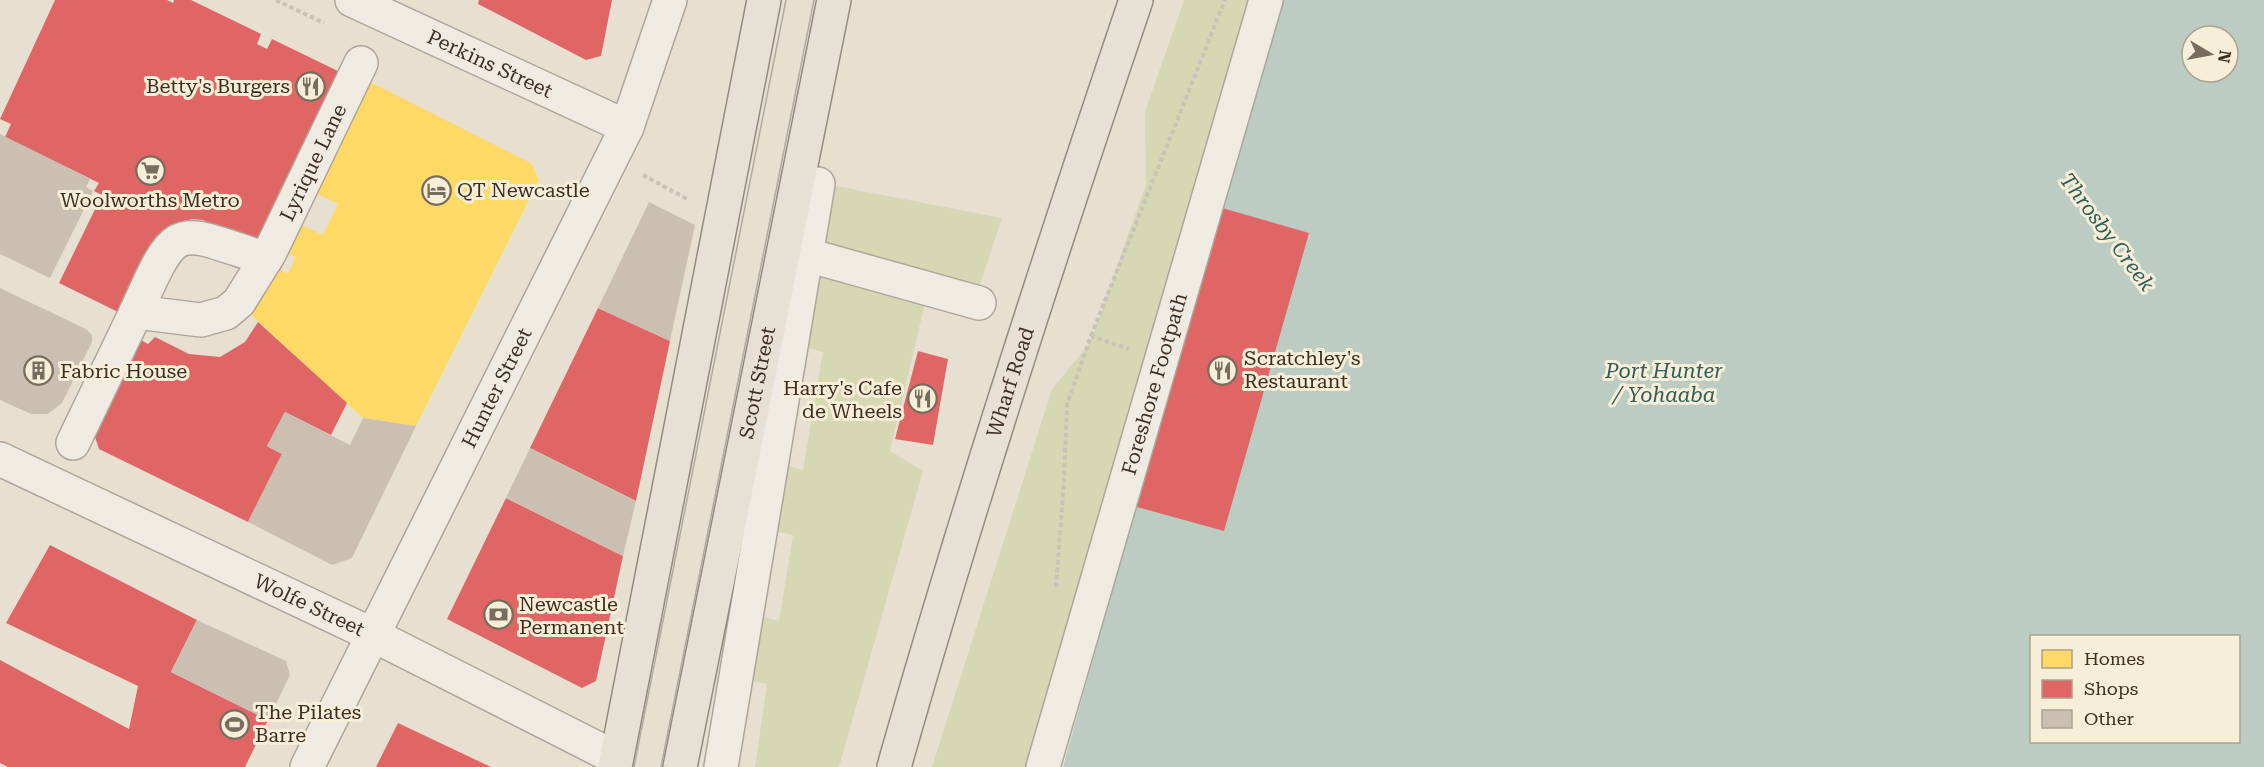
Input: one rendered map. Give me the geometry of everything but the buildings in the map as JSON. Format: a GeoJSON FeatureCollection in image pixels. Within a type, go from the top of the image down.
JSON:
{"type":"FeatureCollection","features":[{"type":"Feature","properties":{"kind":"main road"},"geometry":{"type":"LineString","coordinates":[[616,763],[764,0]]}},
{"type":"Feature","properties":{"kind":"main road","name":"Scott Street"},"geometry":{"type":"LineString","coordinates":[[680,767],[834,0]]}},
{"type":"Feature","properties":{"kind":"main road","name":"Wharf Road"},"geometry":{"type":"LineString","coordinates":[[894,767],[949,573],[1029,319],[1136,0]]}},
{"type":"Feature","properties":{"kind":"street","name":"Perkins Street"},"geometry":{"type":"LineString","coordinates":[[352,0],[627,127]]}},
{"type":"Feature","properties":{"kind":"street","name":"Hunter Street"},"geometry":{"type":"LineString","coordinates":[[307,767],[627,127],[670,0]]}},
{"type":"Feature","properties":{"kind":"street","name":"Foreshore Footpath"},"geometry":{"type":"LineString","coordinates":[[1043,767],[1266,0]]}},
{"type":"Feature","properties":{"kind":"street","name":"Lyrique Lane"},"geometry":{"type":"LineString","coordinates":[[136,312],[189,319],[214,318],[226,313],[239,302],[266,259],[361,63]]}},
{"type":"Feature","properties":{"kind":"street"},"geometry":{"type":"LineString","coordinates":[[721,767],[799,253],[818,184]]}},
{"type":"Feature","properties":{"kind":"street"},"geometry":{"type":"LineString","coordinates":[[73,443],[161,257],[180,238],[194,236],[207,238],[266,259]]}},
{"type":"Feature","properties":{"kind":"street"},"geometry":{"type":"LineString","coordinates":[[799,253],[978,303]]}},
{"type":"Feature","properties":{"kind":"street","name":"Wolfe Street"},"geometry":{"type":"LineString","coordinates":[[0,459],[373,635],[616,763]]}},
{"type":"Feature","properties":{"kind":"path"},"geometry":{"type":"LineString","coordinates":[[1055,594],[1064,482],[1067,404],[1091,336],[1225,0]]}},
{"type":"Feature","properties":{"kind":"path"},"geometry":{"type":"LineString","coordinates":[[640,174],[688,200],[696,209]]}},
{"type":"Feature","properties":{"kind":"path"},"geometry":{"type":"LineString","coordinates":[[1091,336],[1161,360]]}},
{"type":"Feature","properties":{"kind":"green space"},"geometry":{"type":"Polygon","coordinates":[[[1184,0],[1256,0],[1034,767],[932,767],[1052,389],[1090,343],[1146,184],[1145,112],[1184,0]]]}},
{"type":"Feature","properties":{"kind":"green space"},"geometry":{"type":"Polygon","coordinates":[[[831,185],[1002,218],[979,288],[821,243],[831,185]]]}},
{"type":"Feature","properties":{"kind":"green space"},"geometry":{"type":"Polygon","coordinates":[[[816,271],[925,303],[890,451],[923,471],[839,767],[755,767],[767,684],[750,681],[760,616],[779,621],[793,535],[773,531],[784,465],[803,470],[823,352],[804,347],[816,271]]]}},
{"type":"Feature","properties":{"kind":"water","name":"Port Hunter / Yohaaba"},"geometry":{"type":"Polygon","coordinates":[[[1284,0],[2264,0],[2264,767],[1063,767],[1126,540],[1284,0]]]}},
{"type":"Feature","properties":{"kind":"tram line"},"geometry":{"type":"LineString","coordinates":[[634,767],[786,0]]}},
{"type":"Feature","properties":{"kind":"tram line"},"geometry":{"type":"LineString","coordinates":[[661,767],[814,0]]}},
{"type":"Feature","properties":{"kind":"place","name":"Betty's Burgers"},"geometry":{"type":"Point","coordinates":[311,86]}},
{"type":"Feature","properties":{"kind":"place","name":"Woolworths Metro"},"geometry":{"type":"Point","coordinates":[150,170]}},
{"type":"Feature","properties":{"kind":"place","name":"QT Newcastle"},"geometry":{"type":"Point","coordinates":[436,190]}},
{"type":"Feature","properties":{"kind":"place","name":"Scratchley's Restaurant"},"geometry":{"type":"Point","coordinates":[1223,370]}},
{"type":"Feature","properties":{"kind":"place","name":"Fabric House"},"geometry":{"type":"Point","coordinates":[39,371]}},
{"type":"Feature","properties":{"kind":"place","name":"Harry's Cafe de Wheels"},"geometry":{"type":"Point","coordinates":[923,399]}},
{"type":"Feature","properties":{"kind":"place","name":"Newcastle Permanent"},"geometry":{"type":"Point","coordinates":[498,615]}},
{"type":"Feature","properties":{"kind":"place","name":"The Pilates Barre"},"geometry":{"type":"Point","coordinates":[234,724]}},
{"type":"Feature","properties":{"kind":"water label","name":"Throsby Creek"},"geometry":{"type":"Point","coordinates":[2107,232]}}]}
